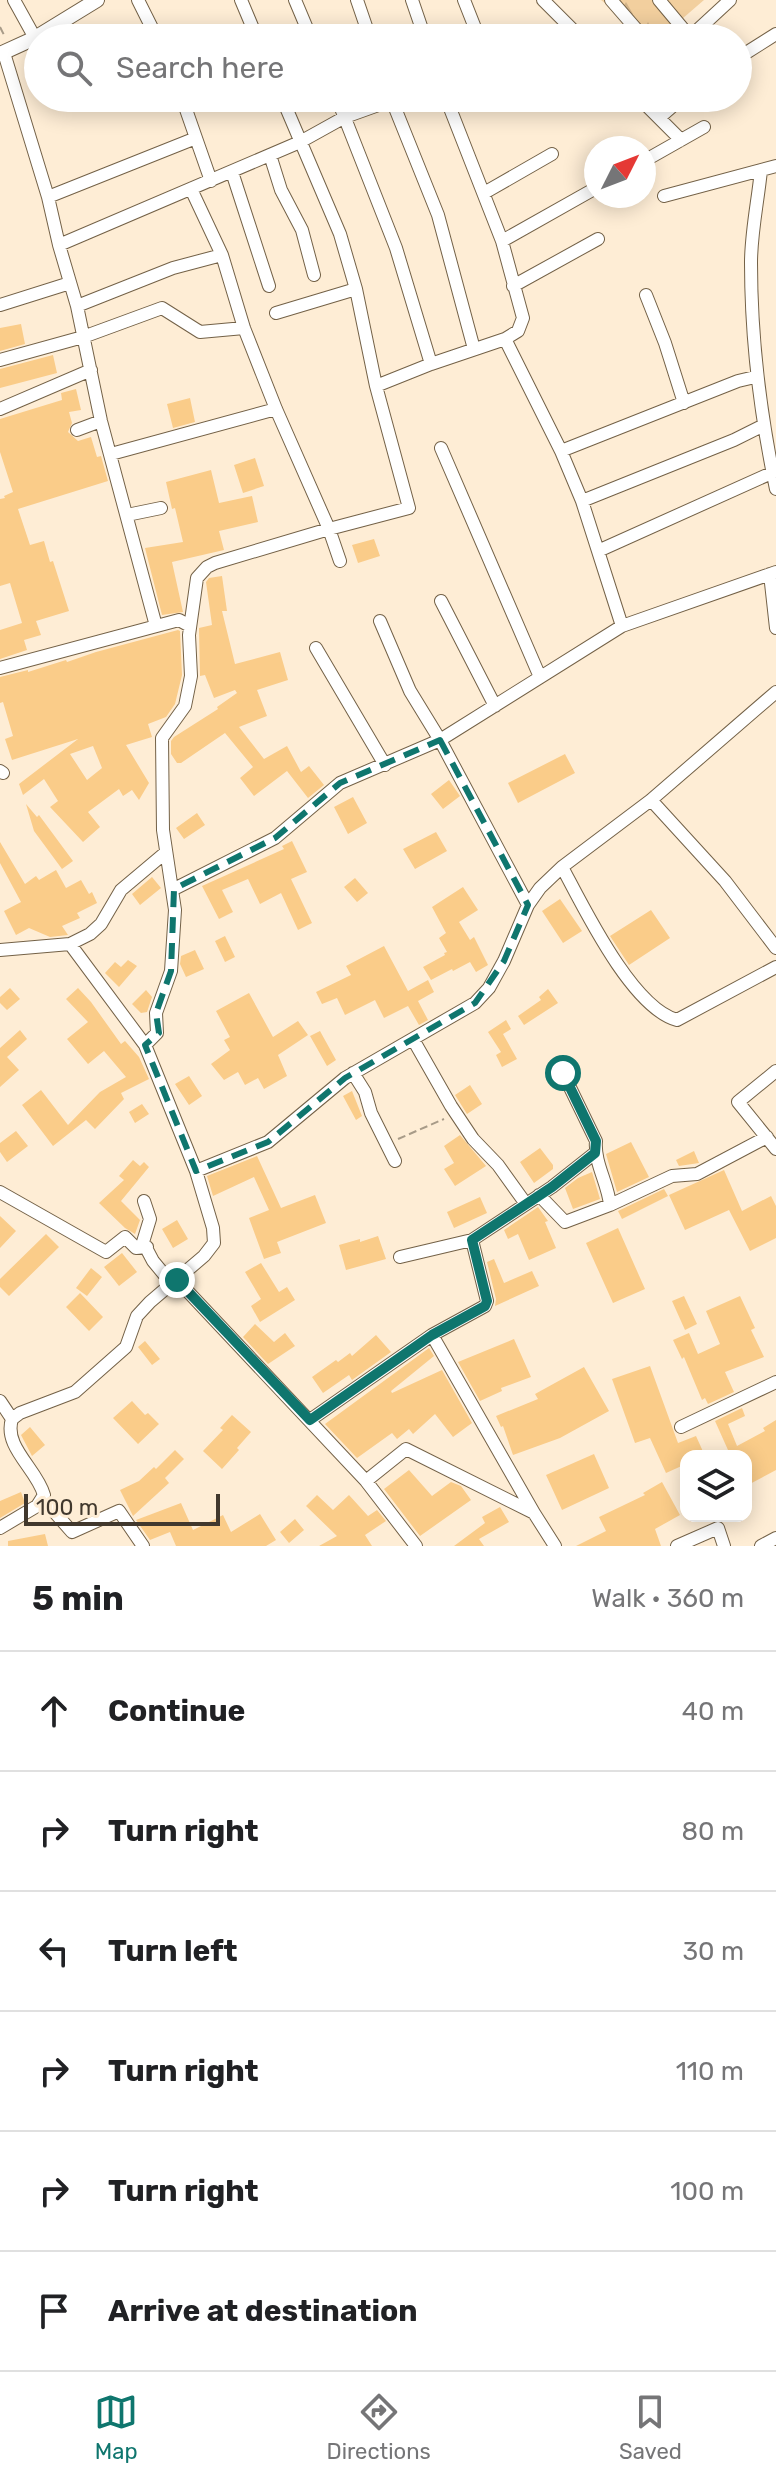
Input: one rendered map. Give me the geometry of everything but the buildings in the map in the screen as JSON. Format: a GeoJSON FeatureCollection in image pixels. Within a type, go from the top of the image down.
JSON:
{"type":"FeatureCollection","features":[{"type":"Feature","properties":{"kind":"street"},"geometry":{"type":"LineString","coordinates":[[14,0],[27,24]]}},
{"type":"Feature","properties":{"kind":"street"},"geometry":{"type":"LineString","coordinates":[[138,0],[150,24]]}},
{"type":"Feature","properties":{"kind":"street"},"geometry":{"type":"LineString","coordinates":[[241,0],[251,24]]}},
{"type":"Feature","properties":{"kind":"street"},"geometry":{"type":"LineString","coordinates":[[295,0],[305,24]]}},
{"type":"Feature","properties":{"kind":"street"},"geometry":{"type":"LineString","coordinates":[[357,0],[365,24]]}},
{"type":"Feature","properties":{"kind":"street"},"geometry":{"type":"LineString","coordinates":[[412,0],[420,24]]}},
{"type":"Feature","properties":{"kind":"street"},"geometry":{"type":"LineString","coordinates":[[464,0],[473,24]]}},
{"type":"Feature","properties":{"kind":"street"},"geometry":{"type":"LineString","coordinates":[[543,0],[567,24]]}},
{"type":"Feature","properties":{"kind":"street"},"geometry":{"type":"LineString","coordinates":[[611,0],[632,24]]}},
{"type":"Feature","properties":{"kind":"street"},"geometry":{"type":"LineString","coordinates":[[659,0],[679,24]]}},
{"type":"Feature","properties":{"kind":"street"},"geometry":{"type":"LineString","coordinates":[[702,24],[722,2]]}},
{"type":"Feature","properties":{"kind":"street"},"geometry":{"type":"LineString","coordinates":[[55,24],[86,3]]}},
{"type":"Feature","properties":{"kind":"street"},"geometry":{"type":"LineString","coordinates":[[752,49],[776,34]]}},
{"type":"Feature","properties":{"kind":"street"},"geometry":{"type":"LineString","coordinates":[[24,43],[2,53],[48,197],[77,306],[101,421],[156,626]]}},
{"type":"Feature","properties":{"kind":"street"},"geometry":{"type":"LineString","coordinates":[[187,112],[211,181]]}},
{"type":"Feature","properties":{"kind":"street"},"geometry":{"type":"LineString","coordinates":[[145,1045],[157,1033],[156,1013],[171,971],[175,910],[174,889],[165,853],[162,738],[185,706],[191,676],[190,626],[197,578],[207,567],[409,508],[340,234],[288,112]]}},
{"type":"Feature","properties":{"kind":"street"},"geometry":{"type":"LineString","coordinates":[[343,112],[396,248],[431,364]]}},
{"type":"Feature","properties":{"kind":"street"},"geometry":{"type":"LineString","coordinates":[[59,245],[300,142],[358,112]]}},
{"type":"Feature","properties":{"kind":"street"},"geometry":{"type":"LineString","coordinates":[[398,112],[438,215],[474,349]]}},
{"type":"Feature","properties":{"kind":"street"},"geometry":{"type":"LineString","coordinates":[[376,386],[505,339],[522,325],[523,318],[502,241],[452,112]]}},
{"type":"Feature","properties":{"kind":"street"},"geometry":{"type":"LineString","coordinates":[[653,112],[681,140]]}},
{"type":"Feature","properties":{"kind":"street"},"geometry":{"type":"LineString","coordinates":[[659,118],[666,112]]}},
{"type":"Feature","properties":{"kind":"street"},"geometry":{"type":"LineString","coordinates":[[656,154],[704,127]]}},
{"type":"Feature","properties":{"kind":"street"},"geometry":{"type":"LineString","coordinates":[[48,197],[196,138]]}},
{"type":"Feature","properties":{"kind":"street"},"geometry":{"type":"LineString","coordinates":[[484,193],[552,154]]}},
{"type":"Feature","properties":{"kind":"street"},"geometry":{"type":"LineString","coordinates":[[270,155],[281,190],[302,230],[314,275]]}},
{"type":"Feature","properties":{"kind":"street"},"geometry":{"type":"LineString","coordinates":[[664,196],[776,166]]}},
{"type":"Feature","properties":{"kind":"street"},"geometry":{"type":"LineString","coordinates":[[761,170],[751,260],[755,377],[776,489]]}},
{"type":"Feature","properties":{"kind":"street"},"geometry":{"type":"LineString","coordinates":[[232,172],[269,286]]}},
{"type":"Feature","properties":{"kind":"street"},"geometry":{"type":"LineString","coordinates":[[191,189],[222,255],[244,328],[340,561]]}},
{"type":"Feature","properties":{"kind":"street"},"geometry":{"type":"LineString","coordinates":[[502,241],[584,195]]}},
{"type":"Feature","properties":{"kind":"street"},"geometry":{"type":"LineString","coordinates":[[513,286],[598,239]]}},
{"type":"Feature","properties":{"kind":"street"},"geometry":{"type":"LineString","coordinates":[[77,306],[173,268],[222,255]]}},
{"type":"Feature","properties":{"kind":"street"},"geometry":{"type":"LineString","coordinates":[[0,305],[70,283]]}},
{"type":"Feature","properties":{"kind":"street"},"geometry":{"type":"LineString","coordinates":[[276,313],[356,289]]}},
{"type":"Feature","properties":{"kind":"street"},"geometry":{"type":"LineString","coordinates":[[646,295],[684,403]]}},
{"type":"Feature","properties":{"kind":"street"},"geometry":{"type":"LineString","coordinates":[[0,360],[83,337],[162,308],[200,332],[244,328]]}},
{"type":"Feature","properties":{"kind":"street"},"geometry":{"type":"LineString","coordinates":[[505,339],[561,451],[582,501],[622,626]]}},
{"type":"Feature","properties":{"kind":"street"},"geometry":{"type":"LineString","coordinates":[[0,409],[91,370]]}},
{"type":"Feature","properties":{"kind":"street"},"geometry":{"type":"LineString","coordinates":[[561,451],[755,377]]}},
{"type":"Feature","properties":{"kind":"street"},"geometry":{"type":"LineString","coordinates":[[111,454],[276,409]]}},
{"type":"Feature","properties":{"kind":"street"},"geometry":{"type":"LineString","coordinates":[[77,430],[101,421]]}},
{"type":"Feature","properties":{"kind":"street"},"geometry":{"type":"LineString","coordinates":[[582,501],[762,426]]}},
{"type":"Feature","properties":{"kind":"street"},"geometry":{"type":"LineString","coordinates":[[441,448],[540,677]]}},
{"type":"Feature","properties":{"kind":"street"},"geometry":{"type":"LineString","coordinates":[[598,551],[774,471]]}},
{"type":"Feature","properties":{"kind":"street"},"geometry":{"type":"LineString","coordinates":[[127,515],[161,508]]}},
{"type":"Feature","properties":{"kind":"street"},"geometry":{"type":"LineString","coordinates":[[174,889],[275,838],[340,783],[440,740],[622,626],[773,573],[776,628]]}},
{"type":"Feature","properties":{"kind":"street"},"geometry":{"type":"LineString","coordinates":[[441,601],[495,706]]}},
{"type":"Feature","properties":{"kind":"street"},"geometry":{"type":"LineString","coordinates":[[0,668],[179,620],[190,626]]}},
{"type":"Feature","properties":{"kind":"street"},"geometry":{"type":"LineString","coordinates":[[380,621],[410,691],[440,740],[528,905]]}},
{"type":"Feature","properties":{"kind":"street"},"geometry":{"type":"LineString","coordinates":[[316,648],[385,765]]}},
{"type":"Feature","properties":{"kind":"street"},"geometry":{"type":"LineString","coordinates":[[196,1171],[268,1142],[353,1073],[414,1041],[475,1003],[489,988],[528,905],[540,888],[562,867],[651,800],[776,692]]}},
{"type":"Feature","properties":{"kind":"street"},"geometry":{"type":"LineString","coordinates":[[651,800],[725,881],[776,948]]}},
{"type":"Feature","properties":{"kind":"street"},"geometry":{"type":"LineString","coordinates":[[0,947],[70,944],[90,934],[101,924],[121,890],[165,853]]}},
{"type":"Feature","properties":{"kind":"street"},"geometry":{"type":"LineString","coordinates":[[562,867],[618,965],[652,1006],[668,1017],[677,1020],[776,967]]}},
{"type":"Feature","properties":{"kind":"street"},"geometry":{"type":"LineString","coordinates":[[12,1419],[75,1392],[126,1347],[137,1316],[204,1256],[214,1243],[213,1228],[196,1171],[145,1045],[70,944]]}},
{"type":"Feature","properties":{"kind":"street"},"geometry":{"type":"LineString","coordinates":[[414,1041],[473,1139],[498,1165],[526,1204]]}},
{"type":"Feature","properties":{"kind":"street"},"geometry":{"type":"LineString","coordinates":[[776,1071],[738,1102],[776,1149]]}},
{"type":"Feature","properties":{"kind":"street"},"geometry":{"type":"LineString","coordinates":[[353,1073],[365,1092],[371,1113],[395,1161]]}},
{"type":"Feature","properties":{"kind":"street"},"geometry":{"type":"LineString","coordinates":[[563,1073],[596,1141],[595,1153],[610,1205]]}},
{"type":"Feature","properties":{"kind":"street"},"geometry":{"type":"LineString","coordinates":[[539,1195],[565,1222],[672,1176],[697,1174],[767,1137]]}},
{"type":"Feature","properties":{"kind":"street"},"geometry":{"type":"LineString","coordinates":[[400,1257],[472,1240],[595,1153]]}},
{"type":"Feature","properties":{"kind":"street"},"geometry":{"type":"LineString","coordinates":[[0,1192],[106,1252],[125,1237],[136,1248],[147,1247]]}},
{"type":"Feature","properties":{"kind":"street"},"geometry":{"type":"LineString","coordinates":[[144,1201],[150,1219],[143,1242],[153,1261],[310,1420],[366,1481],[416,1546]]}},
{"type":"Feature","properties":{"kind":"street"},"geometry":{"type":"LineString","coordinates":[[310,1420],[432,1335],[486,1304],[472,1240]]}},
{"type":"Feature","properties":{"kind":"street"},"geometry":{"type":"LineString","coordinates":[[432,1335],[555,1546]]}},
{"type":"Feature","properties":{"kind":"street"},"geometry":{"type":"LineString","coordinates":[[681,1427],[776,1382]]}},
{"type":"Feature","properties":{"kind":"street"},"geometry":{"type":"LineString","coordinates":[[0,1401],[12,1419],[11,1440],[44,1491],[43,1499],[37,1506],[0,1528]]}},
{"type":"Feature","properties":{"kind":"street"},"geometry":{"type":"LineString","coordinates":[[366,1481],[406,1449],[534,1513]]}},
{"type":"Feature","properties":{"kind":"street"},"geometry":{"type":"LineString","coordinates":[[43,1499],[72,1532],[119,1511],[143,1546]]}},
{"type":"Feature","properties":{"kind":"street"},"geometry":{"type":"LineString","coordinates":[[677,1546],[718,1528],[724,1546]]}},
{"type":"Feature","properties":{"kind":"street"},"geometry":{"type":"LineString","coordinates":[[761,1546],[776,1538]]}},
{"type":"Feature","properties":{"kind":"path"},"geometry":{"type":"LineString","coordinates":[[387,1144],[456,1113]]}},
{"type":"Feature","properties":{"kind":"highlighted area"},"geometry":{"type":"Polygon","coordinates":[[[440,740],[528,905],[504,961],[475,1003],[345,1078],[268,1142],[196,1171],[145,1045],[159,1033],[156,1013],[171,971],[174,889],[275,838],[340,783],[440,740]]]}},
{"type":"Feature","properties":{"kind":"green space"},"geometry":{"type":"Polygon","coordinates":[[[601,0],[704,0],[676,24],[631,24],[601,0]]]}},
{"type":"Feature","properties":{"kind":"route"},"geometry":{"type":"LineString","coordinates":[[177,1280],[310,1420],[432,1335],[485,1306],[487,1301],[472,1240],[552,1187],[595,1153],[596,1141],[563,1073]]}}]}
